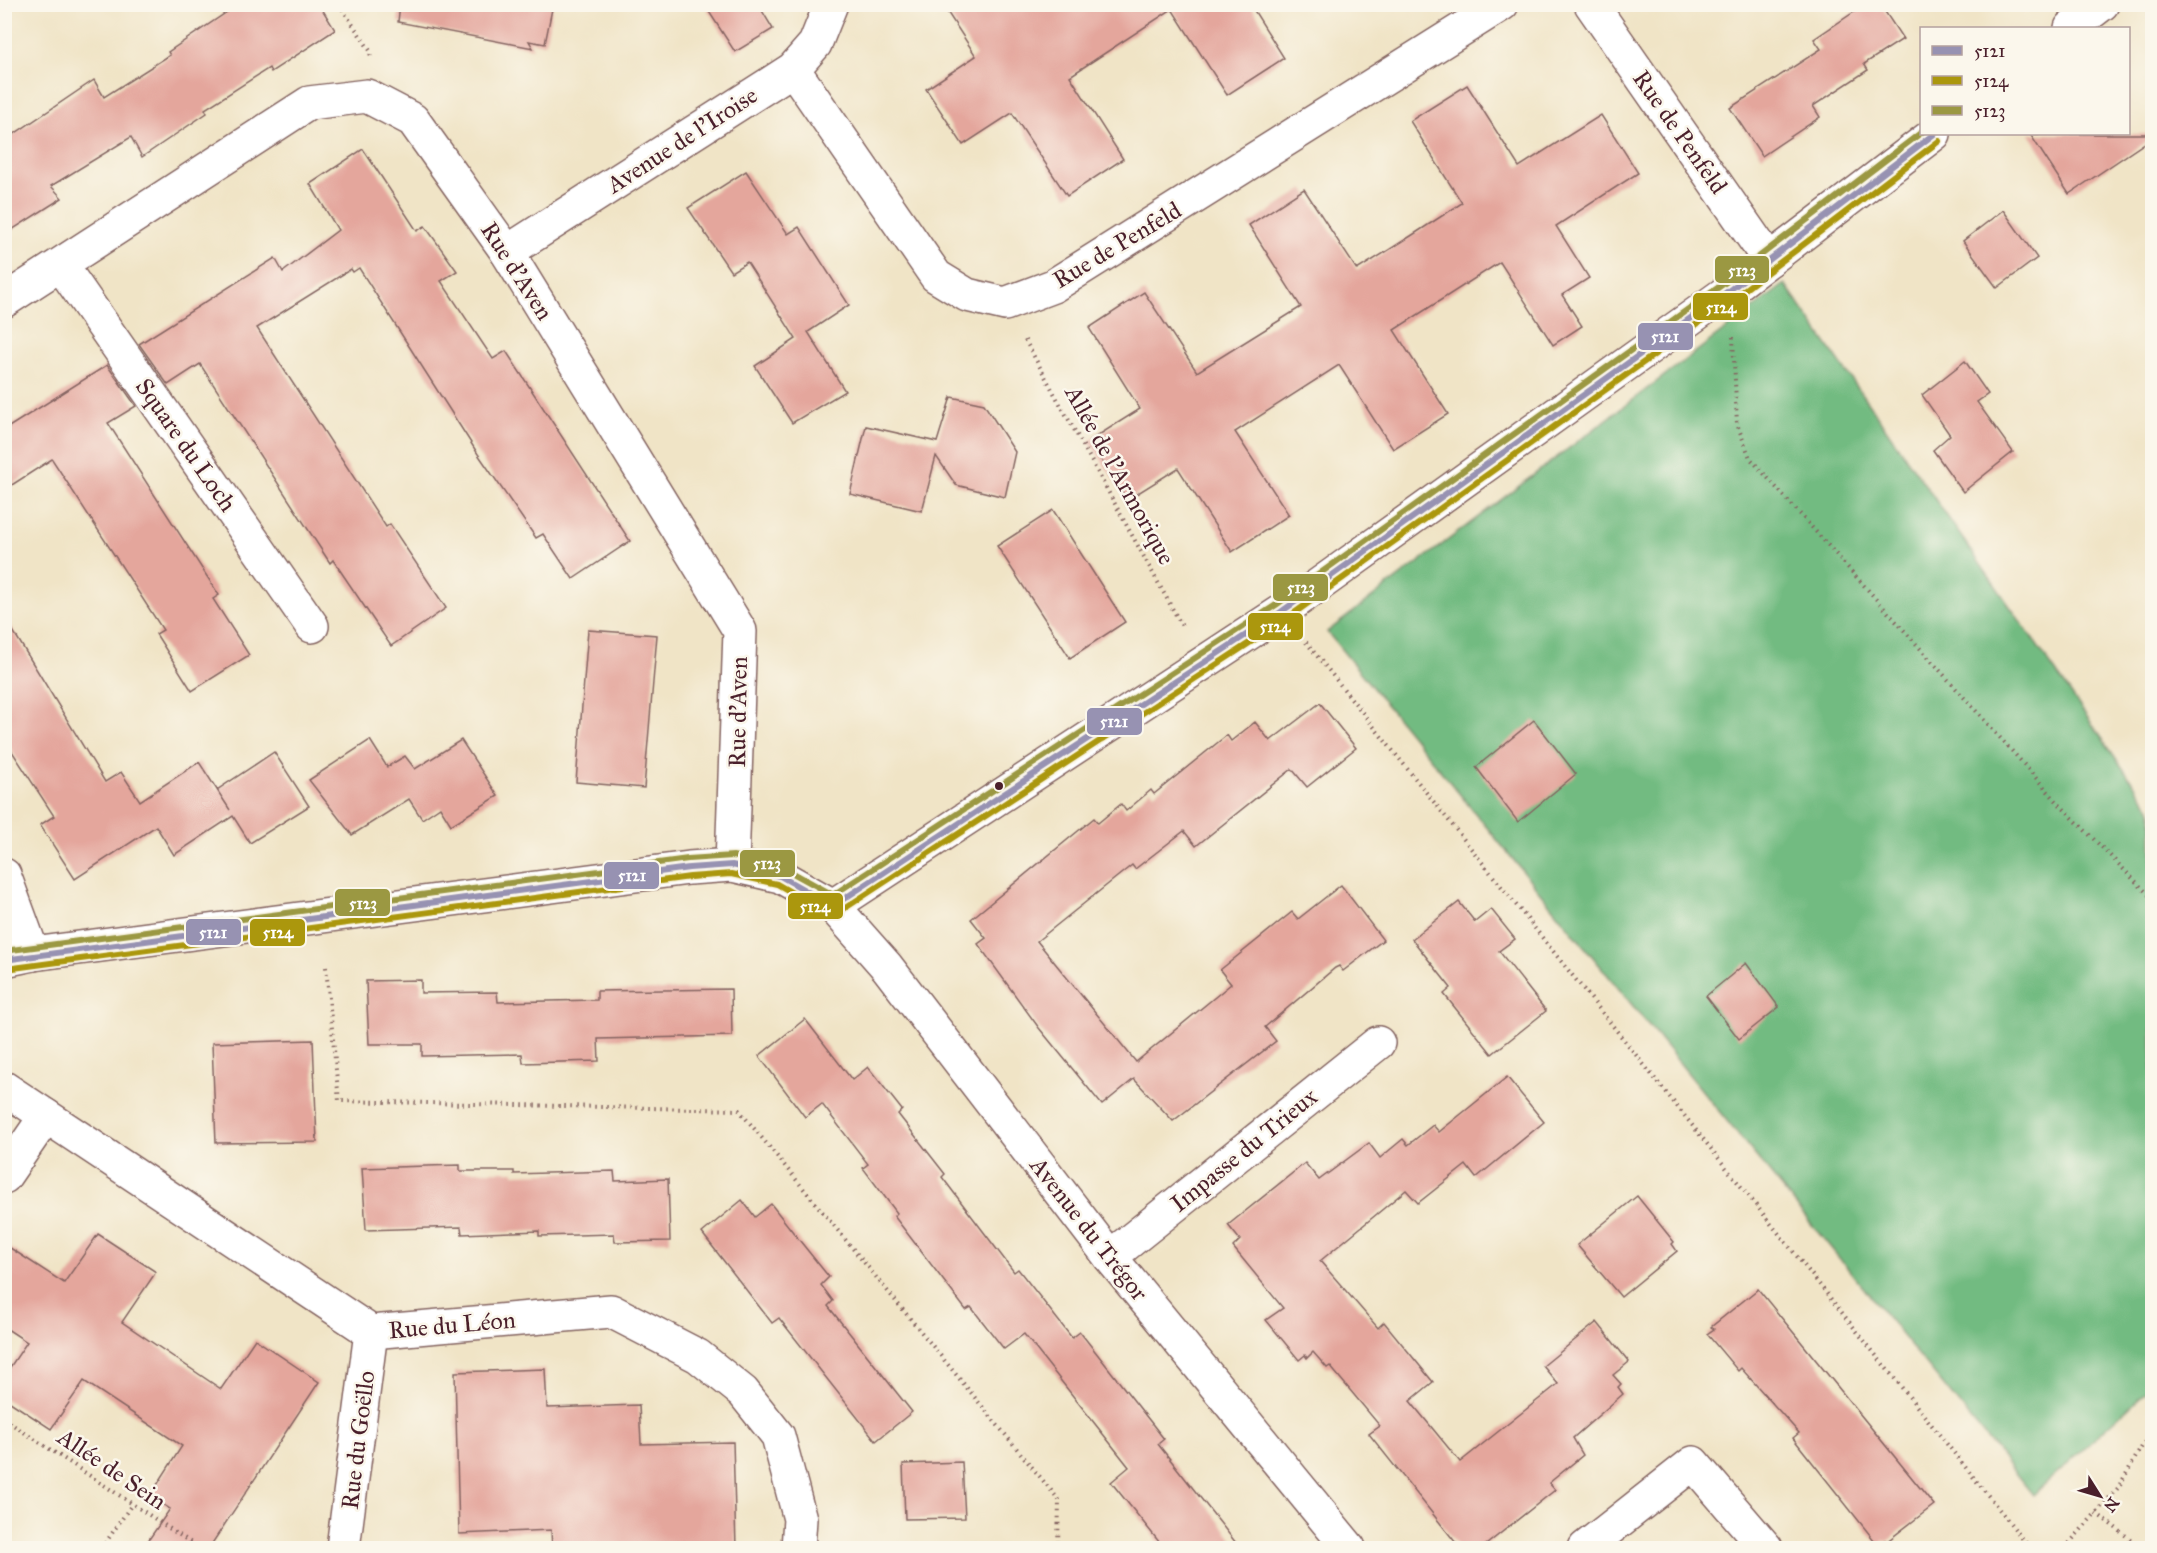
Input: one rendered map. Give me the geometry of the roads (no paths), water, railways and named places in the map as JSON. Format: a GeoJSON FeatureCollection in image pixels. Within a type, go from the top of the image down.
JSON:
{"type":"FeatureCollection","features":[{"type":"Feature","properties":{"kind":"street","name":"Avenue de l'Iroise"},"geometry":{"type":"LineString","coordinates":[[507,252],[793,69],[815,44],[831,4]]}},
{"type":"Feature","properties":{"kind":"street","name":"Rue de Penfeld"},"geometry":{"type":"LineString","coordinates":[[793,69],[936,276],[967,295],[1005,304],[1053,286],[1502,4]]}},
{"type":"Feature","properties":{"kind":"street","name":"Rue de Penfeld"},"geometry":{"type":"LineString","coordinates":[[1591,4],[1769,260]]}},
{"type":"Feature","properties":{"kind":"street"},"geometry":{"type":"LineString","coordinates":[[2072,27],[2102,4]]}},
{"type":"Feature","properties":{"kind":"street","name":"Rue d'Aven"},"geometry":{"type":"LineString","coordinates":[[61,265],[309,103],[367,96],[412,120],[507,252],[740,631],[732,865]]}},
{"type":"Feature","properties":{"kind":"street"},"geometry":{"type":"LineString","coordinates":[[832,906],[1281,612],[1731,289],[1933,135]]}},
{"type":"Feature","properties":{"kind":"street"},"geometry":{"type":"LineString","coordinates":[[4,301],[61,265]]}},
{"type":"Feature","properties":{"kind":"street","name":"Square du Loch"},"geometry":{"type":"LineString","coordinates":[[61,265],[312,626]]}},
{"type":"Feature","properties":{"kind":"street","name":"Avenue du Trégor"},"geometry":{"type":"LineString","coordinates":[[19,957],[688,868],[732,865],[780,876],[832,906],[887,967],[1110,1257],[1349,1548]]}},
{"type":"Feature","properties":{"kind":"street"},"geometry":{"type":"LineString","coordinates":[[4,875],[19,957]]}},
{"type":"Feature","properties":{"kind":"street","name":"Impasse du Trieux"},"geometry":{"type":"LineString","coordinates":[[1110,1257],[1378,1043]]}},
{"type":"Feature","properties":{"kind":"street","name":"Rue du Léon"},"geometry":{"type":"LineString","coordinates":[[4,1088],[371,1332],[611,1311],[698,1356],[743,1392],[778,1436],[800,1519],[798,1548]]}},
{"type":"Feature","properties":{"kind":"street"},"geometry":{"type":"LineString","coordinates":[[4,1177],[46,1116]]}},
{"type":"Feature","properties":{"kind":"street","name":"Rue du Goëllo"},"geometry":{"type":"LineString","coordinates":[[344,1548],[371,1332]]}},
{"type":"Feature","properties":{"kind":"street"},"geometry":{"type":"LineString","coordinates":[[1585,1548],[1693,1463],[1766,1548]]}}]}
